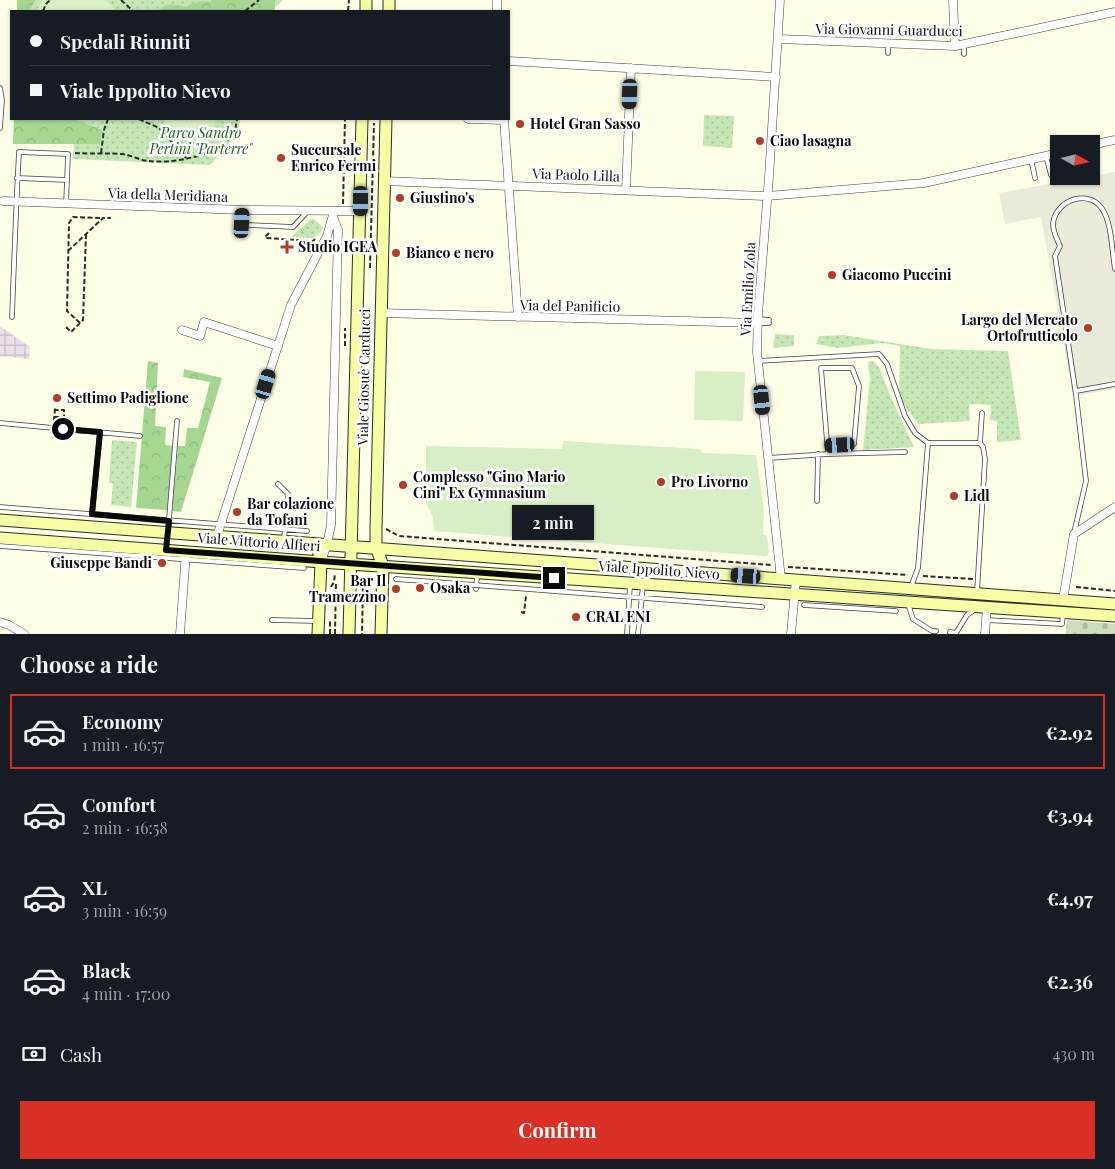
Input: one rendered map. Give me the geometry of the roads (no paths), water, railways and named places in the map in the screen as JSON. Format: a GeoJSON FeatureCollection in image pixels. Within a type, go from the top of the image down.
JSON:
{"type":"FeatureCollection","features":[{"type":"Feature","properties":{"kind":"main road","name":"Viale Giosuè Carducci"},"geometry":{"type":"LineString","coordinates":[[349,634],[362,120]]}},
{"type":"Feature","properties":{"kind":"main road","name":"Viale Giosuè Carducci"},"geometry":{"type":"LineString","coordinates":[[382,634],[383,566],[376,547],[386,120]]}},
{"type":"Feature","properties":{"kind":"main road","name":"Viale Vittorio Alfieri"},"geometry":{"type":"LineString","coordinates":[[0,520],[217,536],[284,535],[314,544],[352,545]]}},
{"type":"Feature","properties":{"kind":"main road","name":"Viale Vittorio Alfieri"},"geometry":{"type":"LineString","coordinates":[[0,538],[166,550],[186,556],[351,564]]}},
{"type":"Feature","properties":{"kind":"main road"},"geometry":{"type":"LineString","coordinates":[[314,544],[318,550],[321,562],[318,634]]}},
{"type":"Feature","properties":{"kind":"main road","name":"Viale Ippolito Nievo"},"geometry":{"type":"LineString","coordinates":[[352,545],[1115,604]]}},
{"type":"Feature","properties":{"kind":"main road","name":"Viale Ippolito Nievo"},"geometry":{"type":"LineString","coordinates":[[351,564],[1115,616]]}},
{"type":"Feature","properties":{"kind":"street","name":"Via Emilio Zola"},"geometry":{"type":"LineString","coordinates":[[780,0],[779,39],[758,321],[758,361],[781,579]]}},
{"type":"Feature","properties":{"kind":"street"},"geometry":{"type":"LineString","coordinates":[[954,0],[961,48]]}},
{"type":"Feature","properties":{"kind":"street","name":"Via Giovanni Guarducci"},"geometry":{"type":"LineString","coordinates":[[779,39],[888,49],[961,48],[1115,12]]}},
{"type":"Feature","properties":{"kind":"street"},"geometry":{"type":"LineString","coordinates":[[510,61],[776,77]]}},
{"type":"Feature","properties":{"kind":"street"},"geometry":{"type":"LineString","coordinates":[[626,190],[631,68]]}},
{"type":"Feature","properties":{"kind":"street"},"geometry":{"type":"LineString","coordinates":[[504,120],[518,317]]}},
{"type":"Feature","properties":{"kind":"street"},"geometry":{"type":"LineString","coordinates":[[1100,143],[1115,140]]}},
{"type":"Feature","properties":{"kind":"street","name":"Via Paolo Lilla"},"geometry":{"type":"LineString","coordinates":[[384,181],[767,196],[924,183],[1050,155]]}},
{"type":"Feature","properties":{"kind":"street","name":"Via della Meridiana"},"geometry":{"type":"LineString","coordinates":[[2,200],[66,200],[243,210],[309,211],[333,214],[343,211],[361,211]]}},
{"type":"Feature","properties":{"kind":"street"},"geometry":{"type":"LineString","coordinates":[[217,536],[291,305],[327,236],[333,214]]}},
{"type":"Feature","properties":{"kind":"street"},"geometry":{"type":"LineString","coordinates":[[321,562],[331,525],[338,230],[333,214]]}},
{"type":"Feature","properties":{"kind":"street","name":"Via del Panificio"},"geometry":{"type":"LineString","coordinates":[[381,313],[758,321]]}},
{"type":"Feature","properties":{"kind":"street"},"geometry":{"type":"LineString","coordinates":[[182,330],[200,336],[204,322],[278,346]]}},
{"type":"Feature","properties":{"kind":"street"},"geometry":{"type":"LineString","coordinates":[[1063,600],[1074,534],[1115,507]]}},
{"type":"Feature","properties":{"kind":"street"},"geometry":{"type":"LineString","coordinates":[[166,550],[168,533]]}},
{"type":"Feature","properties":{"kind":"street"},"geometry":{"type":"LineString","coordinates":[[180,634],[186,556]]}},
{"type":"Feature","properties":{"kind":"street"},"geometry":{"type":"LineString","coordinates":[[791,634],[796,580]]}},
{"type":"Feature","properties":{"kind":"street"},"geometry":{"type":"LineString","coordinates":[[982,607],[986,620],[985,634]]}},
{"type":"Feature","properties":{"kind":"street"},"geometry":{"type":"LineString","coordinates":[[0,622],[24,634]]}},
{"type":"Feature","properties":{"kind":"lane"},"geometry":{"type":"LineString","coordinates":[[0,88],[2,100],[0,128]]}},
{"type":"Feature","properties":{"kind":"lane"},"geometry":{"type":"LineString","coordinates":[[12,317],[18,152],[68,154],[66,200]]}},
{"type":"Feature","properties":{"kind":"lane"},"geometry":{"type":"LineString","coordinates":[[1046,156],[1050,171]]}},
{"type":"Feature","properties":{"kind":"lane"},"geometry":{"type":"LineString","coordinates":[[1031,159],[1035,178]]}},
{"type":"Feature","properties":{"kind":"lane"},"geometry":{"type":"LineString","coordinates":[[17,178],[67,180]]}},
{"type":"Feature","properties":{"kind":"lane"},"geometry":{"type":"LineString","coordinates":[[1074,534],[1086,480],[1076,391],[1055,256],[1060,246],[1054,233],[1053,223],[1062,206],[1070,200],[1086,198],[1101,206],[1107,220],[1115,269]]}},
{"type":"Feature","properties":{"kind":"lane"},"geometry":{"type":"LineString","coordinates":[[243,210],[242,223],[292,227],[309,211]]}},
{"type":"Feature","properties":{"kind":"lane"},"geometry":{"type":"LineString","coordinates":[[758,321],[769,322]]}},
{"type":"Feature","properties":{"kind":"lane"},"geometry":{"type":"LineString","coordinates":[[758,361],[879,354],[887,364],[905,416],[916,433],[928,443],[980,443]]}},
{"type":"Feature","properties":{"kind":"lane"},"geometry":{"type":"LineString","coordinates":[[827,445],[854,444],[859,386],[852,368],[821,368],[827,445],[828,454]]}},
{"type":"Feature","properties":{"kind":"lane"},"geometry":{"type":"LineString","coordinates":[[1076,391],[1115,384]]}},
{"type":"Feature","properties":{"kind":"lane"},"geometry":{"type":"LineString","coordinates":[[976,593],[985,459],[980,443],[982,413]]}},
{"type":"Feature","properties":{"kind":"lane"},"geometry":{"type":"LineString","coordinates":[[168,533],[177,421]]}},
{"type":"Feature","properties":{"kind":"lane"},"geometry":{"type":"LineString","coordinates":[[0,423],[140,436]]}},
{"type":"Feature","properties":{"kind":"lane"},"geometry":{"type":"LineString","coordinates":[[92,514],[100,432]]}},
{"type":"Feature","properties":{"kind":"lane"},"geometry":{"type":"LineString","coordinates":[[910,588],[914,583],[918,568],[928,443]]}},
{"type":"Feature","properties":{"kind":"lane"},"geometry":{"type":"LineString","coordinates":[[768,458],[818,454],[904,452]]}},
{"type":"Feature","properties":{"kind":"lane"},"geometry":{"type":"LineString","coordinates":[[817,501],[818,454]]}},
{"type":"Feature","properties":{"kind":"lane"},"geometry":{"type":"LineString","coordinates":[[278,484],[288,494],[284,535]]}},
{"type":"Feature","properties":{"kind":"lane"},"geometry":{"type":"LineString","coordinates":[[0,507],[221,524],[284,535],[307,531]]}},
{"type":"Feature","properties":{"kind":"lane"},"geometry":{"type":"LineString","coordinates":[[0,546],[186,556],[304,568]]}},
{"type":"Feature","properties":{"kind":"lane"},"geometry":{"type":"LineString","coordinates":[[476,587],[478,572]]}},
{"type":"Feature","properties":{"kind":"lane","name":"Viale Ippolito Nievo"},"geometry":{"type":"LineString","coordinates":[[396,579],[476,587],[630,596],[762,607]]}},
{"type":"Feature","properties":{"kind":"lane"},"geometry":{"type":"LineString","coordinates":[[781,579],[782,594]]}},
{"type":"Feature","properties":{"kind":"lane"},"geometry":{"type":"LineString","coordinates":[[626,634],[631,583]]}},
{"type":"Feature","properties":{"kind":"lane"},"geometry":{"type":"LineString","coordinates":[[638,634],[643,584]]}},
{"type":"Feature","properties":{"kind":"lane"},"geometry":{"type":"LineString","coordinates":[[908,602],[913,619],[936,632]]}},
{"type":"Feature","properties":{"kind":"lane"},"geometry":{"type":"LineString","coordinates":[[804,605],[896,611]]}},
{"type":"Feature","properties":{"kind":"lane"},"geometry":{"type":"LineString","coordinates":[[950,632],[956,633],[967,614],[982,607]]}},
{"type":"Feature","properties":{"kind":"lane"},"geometry":{"type":"LineString","coordinates":[[986,620],[1062,624],[1063,613]]}},
{"type":"Feature","properties":{"kind":"lane"},"geometry":{"type":"LineString","coordinates":[[272,620],[319,621]]}},
{"type":"Feature","properties":{"kind":"place","name":"Hotel Gran Sasso"},"geometry":{"type":"Point","coordinates":[520,124]}},
{"type":"Feature","properties":{"kind":"place","name":"Ciao lasagna"},"geometry":{"type":"Point","coordinates":[760,141]}},
{"type":"Feature","properties":{"kind":"place","name":"Succursale Enrico Fermi"},"geometry":{"type":"Point","coordinates":[281,158]}},
{"type":"Feature","properties":{"kind":"place","name":"Giustino's"},"geometry":{"type":"Point","coordinates":[400,198]}},
{"type":"Feature","properties":{"kind":"place","name":"Studio IGEA"},"geometry":{"type":"Point","coordinates":[287,247]}},
{"type":"Feature","properties":{"kind":"place","name":"Bianco e nero"},"geometry":{"type":"Point","coordinates":[396,253]}},
{"type":"Feature","properties":{"kind":"place","name":"Giacomo Puccini"},"geometry":{"type":"Point","coordinates":[832,275]}},
{"type":"Feature","properties":{"kind":"place","name":"Largo del Mercato Ortofrutticolo"},"geometry":{"type":"Point","coordinates":[1088,328]}},
{"type":"Feature","properties":{"kind":"place","name":"Settimo Padiglione"},"geometry":{"type":"Point","coordinates":[57,398]}},
{"type":"Feature","properties":{"kind":"place","name":"Pro Livorno"},"geometry":{"type":"Point","coordinates":[661,482]}},
{"type":"Feature","properties":{"kind":"place","name":"Complesso \"Gino Mario Cini\" Ex Gymnasium"},"geometry":{"type":"Point","coordinates":[403,485]}},
{"type":"Feature","properties":{"kind":"place","name":"Lidl"},"geometry":{"type":"Point","coordinates":[954,496]}},
{"type":"Feature","properties":{"kind":"place","name":"Bar colazione da Tofani"},"geometry":{"type":"Point","coordinates":[237,512]}},
{"type":"Feature","properties":{"kind":"place","name":"Giuseppe Bandi"},"geometry":{"type":"Point","coordinates":[162,563]}},
{"type":"Feature","properties":{"kind":"place","name":"Osaka"},"geometry":{"type":"Point","coordinates":[420,588]}},
{"type":"Feature","properties":{"kind":"place","name":"Bar Il Tramezzino"},"geometry":{"type":"Point","coordinates":[396,589]}},
{"type":"Feature","properties":{"kind":"place","name":"CRAL ENI"},"geometry":{"type":"Point","coordinates":[576,617]}},
{"type":"Feature","properties":{"kind":"park label","name":"Parco Sandro Pertini \"Parterre\""},"geometry":{"type":"Point","coordinates":[201,142]}}]}
